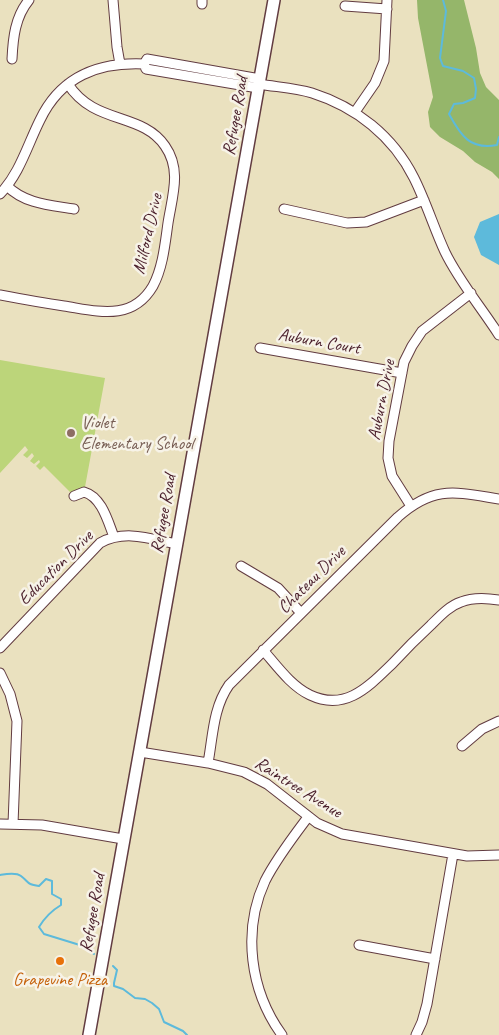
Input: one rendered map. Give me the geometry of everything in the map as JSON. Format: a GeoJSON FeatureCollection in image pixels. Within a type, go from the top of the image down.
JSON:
{"type":"FeatureCollection","features":[{"type":"Feature","properties":{"kind":"main road","name":"Refugee Road"},"geometry":{"type":"LineString","coordinates":[[89,1035],[274,0]]}},
{"type":"Feature","properties":{"kind":"street"},"geometry":{"type":"LineString","coordinates":[[12,60],[13,38],[18,19],[29,0]]}},
{"type":"Feature","properties":{"kind":"street"},"geometry":{"type":"LineString","coordinates":[[113,0],[116,47],[120,64]]}},
{"type":"Feature","properties":{"kind":"street"},"geometry":{"type":"LineString","coordinates":[[345,6],[387,5],[386,51],[383,67],[375,83],[355,112]]}},
{"type":"Feature","properties":{"kind":"street"},"geometry":{"type":"LineString","coordinates":[[0,194],[17,171],[45,110],[68,84],[90,71],[120,64],[144,64],[146,69],[259,83],[313,94],[345,106],[355,112],[379,130],[397,150],[414,177],[446,253],[499,335]]}},
{"type":"Feature","properties":{"kind":"street","name":"Milford Drive"},"geometry":{"type":"LineString","coordinates":[[0,295],[91,312],[109,312],[126,309],[142,299],[148,293],[157,277],[162,260],[174,188],[174,170],[170,153],[165,145],[152,133],[86,104],[73,92],[68,84]]}},
{"type":"Feature","properties":{"kind":"street"},"geometry":{"type":"LineString","coordinates":[[7,186],[13,192],[28,200],[74,209]]}},
{"type":"Feature","properties":{"kind":"street"},"geometry":{"type":"LineString","coordinates":[[284,209],[347,223],[356,223],[366,222],[424,200]]}},
{"type":"Feature","properties":{"kind":"street","name":"Auburn Drive"},"geometry":{"type":"LineString","coordinates":[[411,506],[392,476],[388,458],[389,441],[402,372],[408,354],[422,331],[471,293]]}},
{"type":"Feature","properties":{"kind":"street","name":"Auburn Court"},"geometry":{"type":"LineString","coordinates":[[260,348],[402,372]]}},
{"type":"Feature","properties":{"kind":"street"},"geometry":{"type":"LineString","coordinates":[[74,496],[84,492],[92,496],[104,512],[114,537]]}},
{"type":"Feature","properties":{"kind":"street","name":"Chateau Drive"},"geometry":{"type":"LineString","coordinates":[[208,763],[214,722],[220,701],[229,685],[398,517],[411,506],[428,496],[446,492],[499,499]]}},
{"type":"Feature","properties":{"kind":"street","name":"Education Drive"},"geometry":{"type":"LineString","coordinates":[[0,648],[94,549],[108,539],[114,537],[141,537],[177,544]]}},
{"type":"Feature","properties":{"kind":"street"},"geometry":{"type":"LineString","coordinates":[[241,566],[278,588],[301,613]]}},
{"type":"Feature","properties":{"kind":"street"},"geometry":{"type":"LineString","coordinates":[[263,650],[295,684],[310,695],[327,700],[346,698],[370,686],[436,620],[454,605],[462,601],[479,598],[499,600]]}},
{"type":"Feature","properties":{"kind":"street"},"geometry":{"type":"LineString","coordinates":[[0,673],[10,694],[17,721],[13,824]]}},
{"type":"Feature","properties":{"kind":"street"},"geometry":{"type":"LineString","coordinates":[[462,746],[482,729],[499,720]]}},
{"type":"Feature","properties":{"kind":"street","name":"Raintree Avenue"},"geometry":{"type":"LineString","coordinates":[[140,752],[235,769],[259,779],[308,817],[342,834],[467,856],[499,855]]}},
{"type":"Feature","properties":{"kind":"street"},"geometry":{"type":"LineString","coordinates":[[282,1035],[271,1018],[256,976],[252,950],[252,923],[256,905],[266,880],[308,817]]}},
{"type":"Feature","properties":{"kind":"street"},"geometry":{"type":"LineString","coordinates":[[0,824],[42,825],[123,839]]}},
{"type":"Feature","properties":{"kind":"street"},"geometry":{"type":"LineString","coordinates":[[416,1035],[425,1013],[453,854]]}},
{"type":"Feature","properties":{"kind":"street"},"geometry":{"type":"LineString","coordinates":[[359,945],[434,959]]}},
{"type":"Feature","properties":{"kind":"green space"},"geometry":{"type":"Polygon","coordinates":[[[417,0],[464,0],[480,73],[486,87],[499,100],[499,179],[463,151],[440,137],[430,127],[428,112],[433,97],[418,18],[417,0]]]}},
{"type":"Feature","properties":{"kind":"green space"},"geometry":{"type":"Polygon","coordinates":[[[0,360],[105,378],[85,487],[71,493],[44,466],[40,470],[36,466],[40,462],[39,460],[34,464],[30,461],[34,456],[32,453],[27,458],[23,455],[28,450],[25,446],[0,473],[0,360]]]}},
{"type":"Feature","properties":{"kind":"water"},"geometry":{"type":"Polygon","coordinates":[[[499,214],[499,265],[481,255],[474,237],[480,222],[499,214]]]}},
{"type":"Feature","properties":{"kind":"waterway"},"geometry":{"type":"LineString","coordinates":[[443,0],[446,11],[440,58],[443,66],[463,71],[474,78],[476,89],[475,98],[463,103],[454,104],[449,114],[462,135],[473,143],[488,146],[497,145],[499,137]]}},
{"type":"Feature","properties":{"kind":"waterway"},"geometry":{"type":"LineString","coordinates":[[0,875],[16,874],[30,884],[39,886],[46,879],[52,881],[52,894],[61,899],[61,905],[48,914],[39,927],[44,934],[83,946],[94,954]]}},
{"type":"Feature","properties":{"kind":"waterway"},"geometry":{"type":"LineString","coordinates":[[113,966],[117,970],[114,986],[123,989],[135,998],[145,999],[152,1003],[159,1009],[164,1022],[183,1031],[187,1035]]}},
{"type":"Feature","properties":{"kind":"place","name":"Violet Elementary School"},"geometry":{"type":"Point","coordinates":[71,433]}},
{"type":"Feature","properties":{"kind":"place","name":"Grapevine Pizza"},"geometry":{"type":"Point","coordinates":[60,961]}}]}
